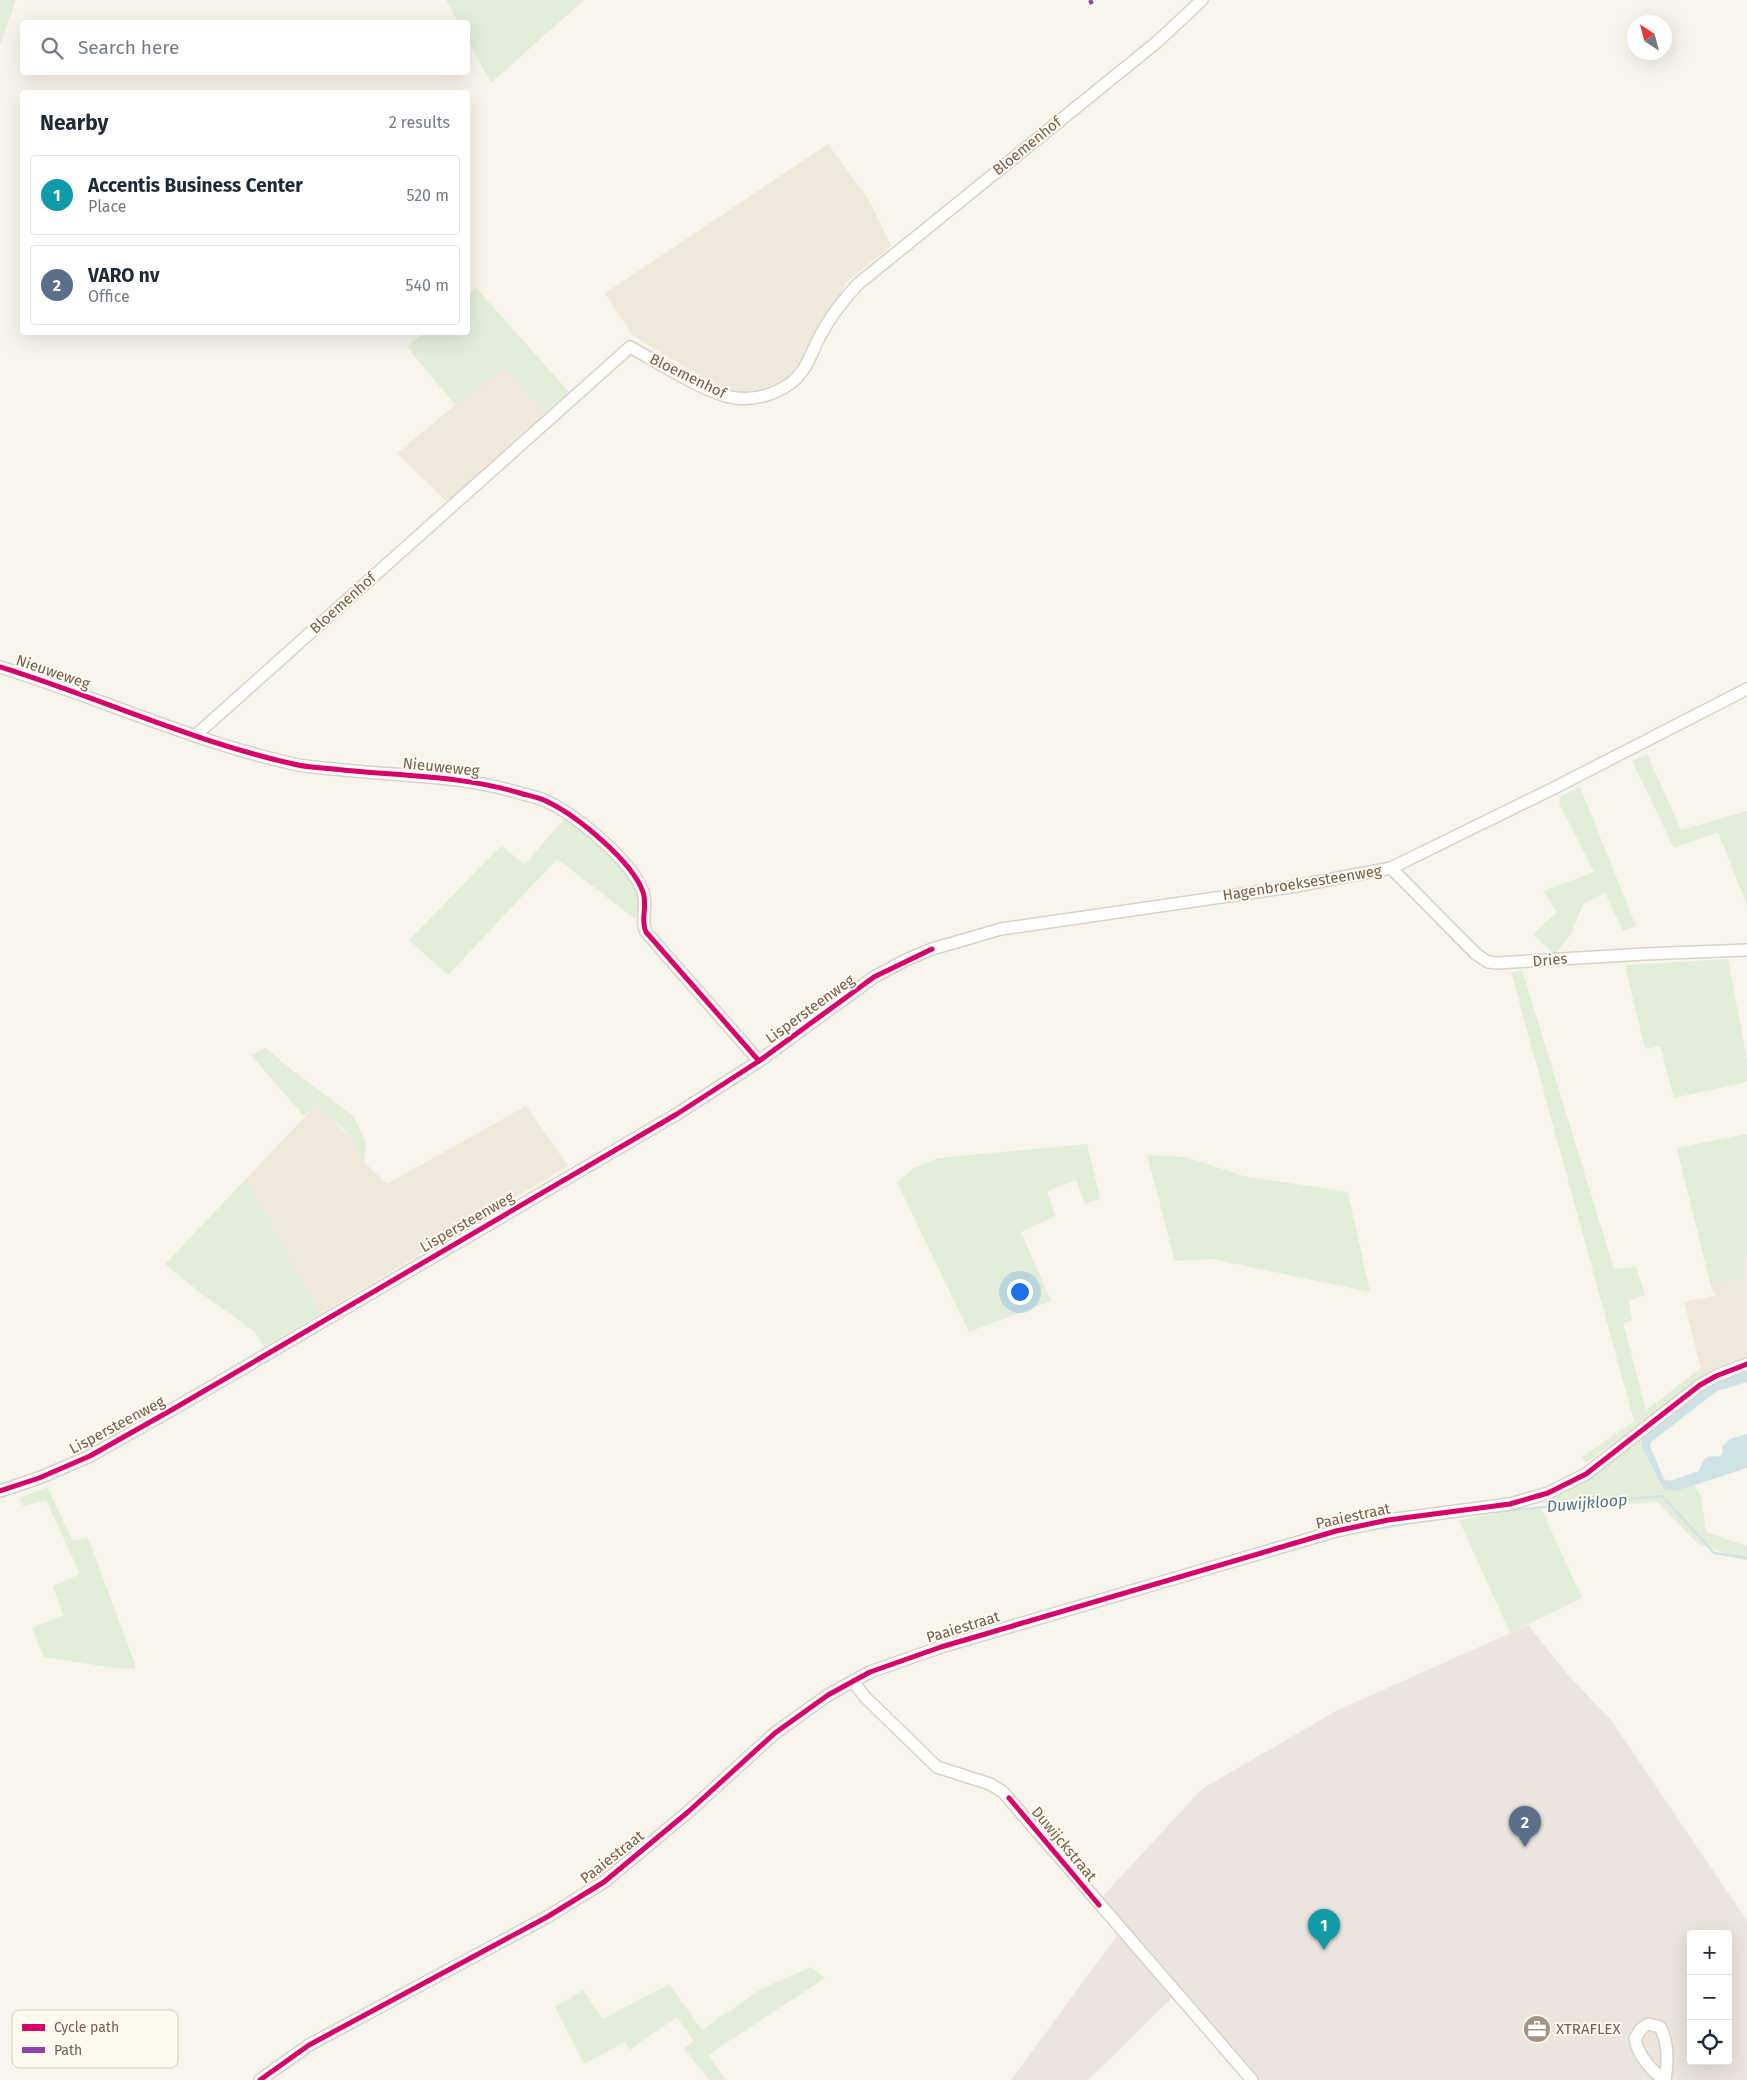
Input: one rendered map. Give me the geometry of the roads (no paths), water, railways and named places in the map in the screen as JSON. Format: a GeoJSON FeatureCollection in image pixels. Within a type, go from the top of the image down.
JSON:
{"type":"FeatureCollection","features":[{"type":"Feature","properties":{"kind":"street","name":"Bloemenhof"},"geometry":{"type":"LineString","coordinates":[[196,735],[630,347],[716,392],[736,398],[764,395],[787,387],[804,369],[820,336],[838,306],[858,284],[1158,42],[1202,0]]}},
{"type":"Feature","properties":{"kind":"street","name":"Nieuweweg"},"geometry":{"type":"LineString","coordinates":[[0,667],[247,753],[301,766],[500,787],[548,801],[579,820],[610,848],[637,879],[646,905],[642,924],[646,932],[758,1062]]}},
{"type":"Feature","properties":{"kind":"street","name":"Hagenbroeksesteenweg"},"geometry":{"type":"LineString","coordinates":[[968,938],[1001,929],[1291,887],[1390,868],[1554,788],[1747,689]]}},
{"type":"Feature","properties":{"kind":"street","name":"Dries"},"geometry":{"type":"LineString","coordinates":[[1390,868],[1476,954],[1488,962],[1497,964],[1644,954],[1747,950]]}},
{"type":"Feature","properties":{"kind":"street","name":"Lispersteenweg"},"geometry":{"type":"LineString","coordinates":[[0,1491],[40,1478],[90,1456],[175,1408],[677,1114],[758,1062],[874,977],[932,949],[968,938]]}},
{"type":"Feature","properties":{"kind":"street","name":"Paaiestraat"},"geometry":{"type":"LineString","coordinates":[[260,2080],[308,2045],[547,1917],[604,1882],[688,1812],[775,1732],[802,1712],[853,1681],[892,1663],[924,1652],[1336,1531],[1388,1520],[1510,1504],[1548,1493],[1586,1474],[1700,1384],[1747,1364]]}},
{"type":"Feature","properties":{"kind":"street","name":"Duwijckstraat"},"geometry":{"type":"LineString","coordinates":[[853,1681],[865,1697],[937,1767],[990,1784],[1003,1792],[1252,2080]]}},
{"type":"Feature","properties":{"kind":"waterway","name":"Duwijkloop"},"geometry":{"type":"LineString","coordinates":[[1222,1570],[1318,1541],[1388,1527],[1505,1511],[1662,1496],[1714,1553],[1747,1558]]}},
{"type":"Feature","properties":{"kind":"place","name":"VARO nv"},"geometry":{"type":"Point","coordinates":[1525,1847]}},
{"type":"Feature","properties":{"kind":"place","name":"Accentis Business Center"},"geometry":{"type":"Point","coordinates":[1324,1950]}},
{"type":"Feature","properties":{"kind":"place","name":"XTRAFLEX"},"geometry":{"type":"Point","coordinates":[1537,2029]}}]}
